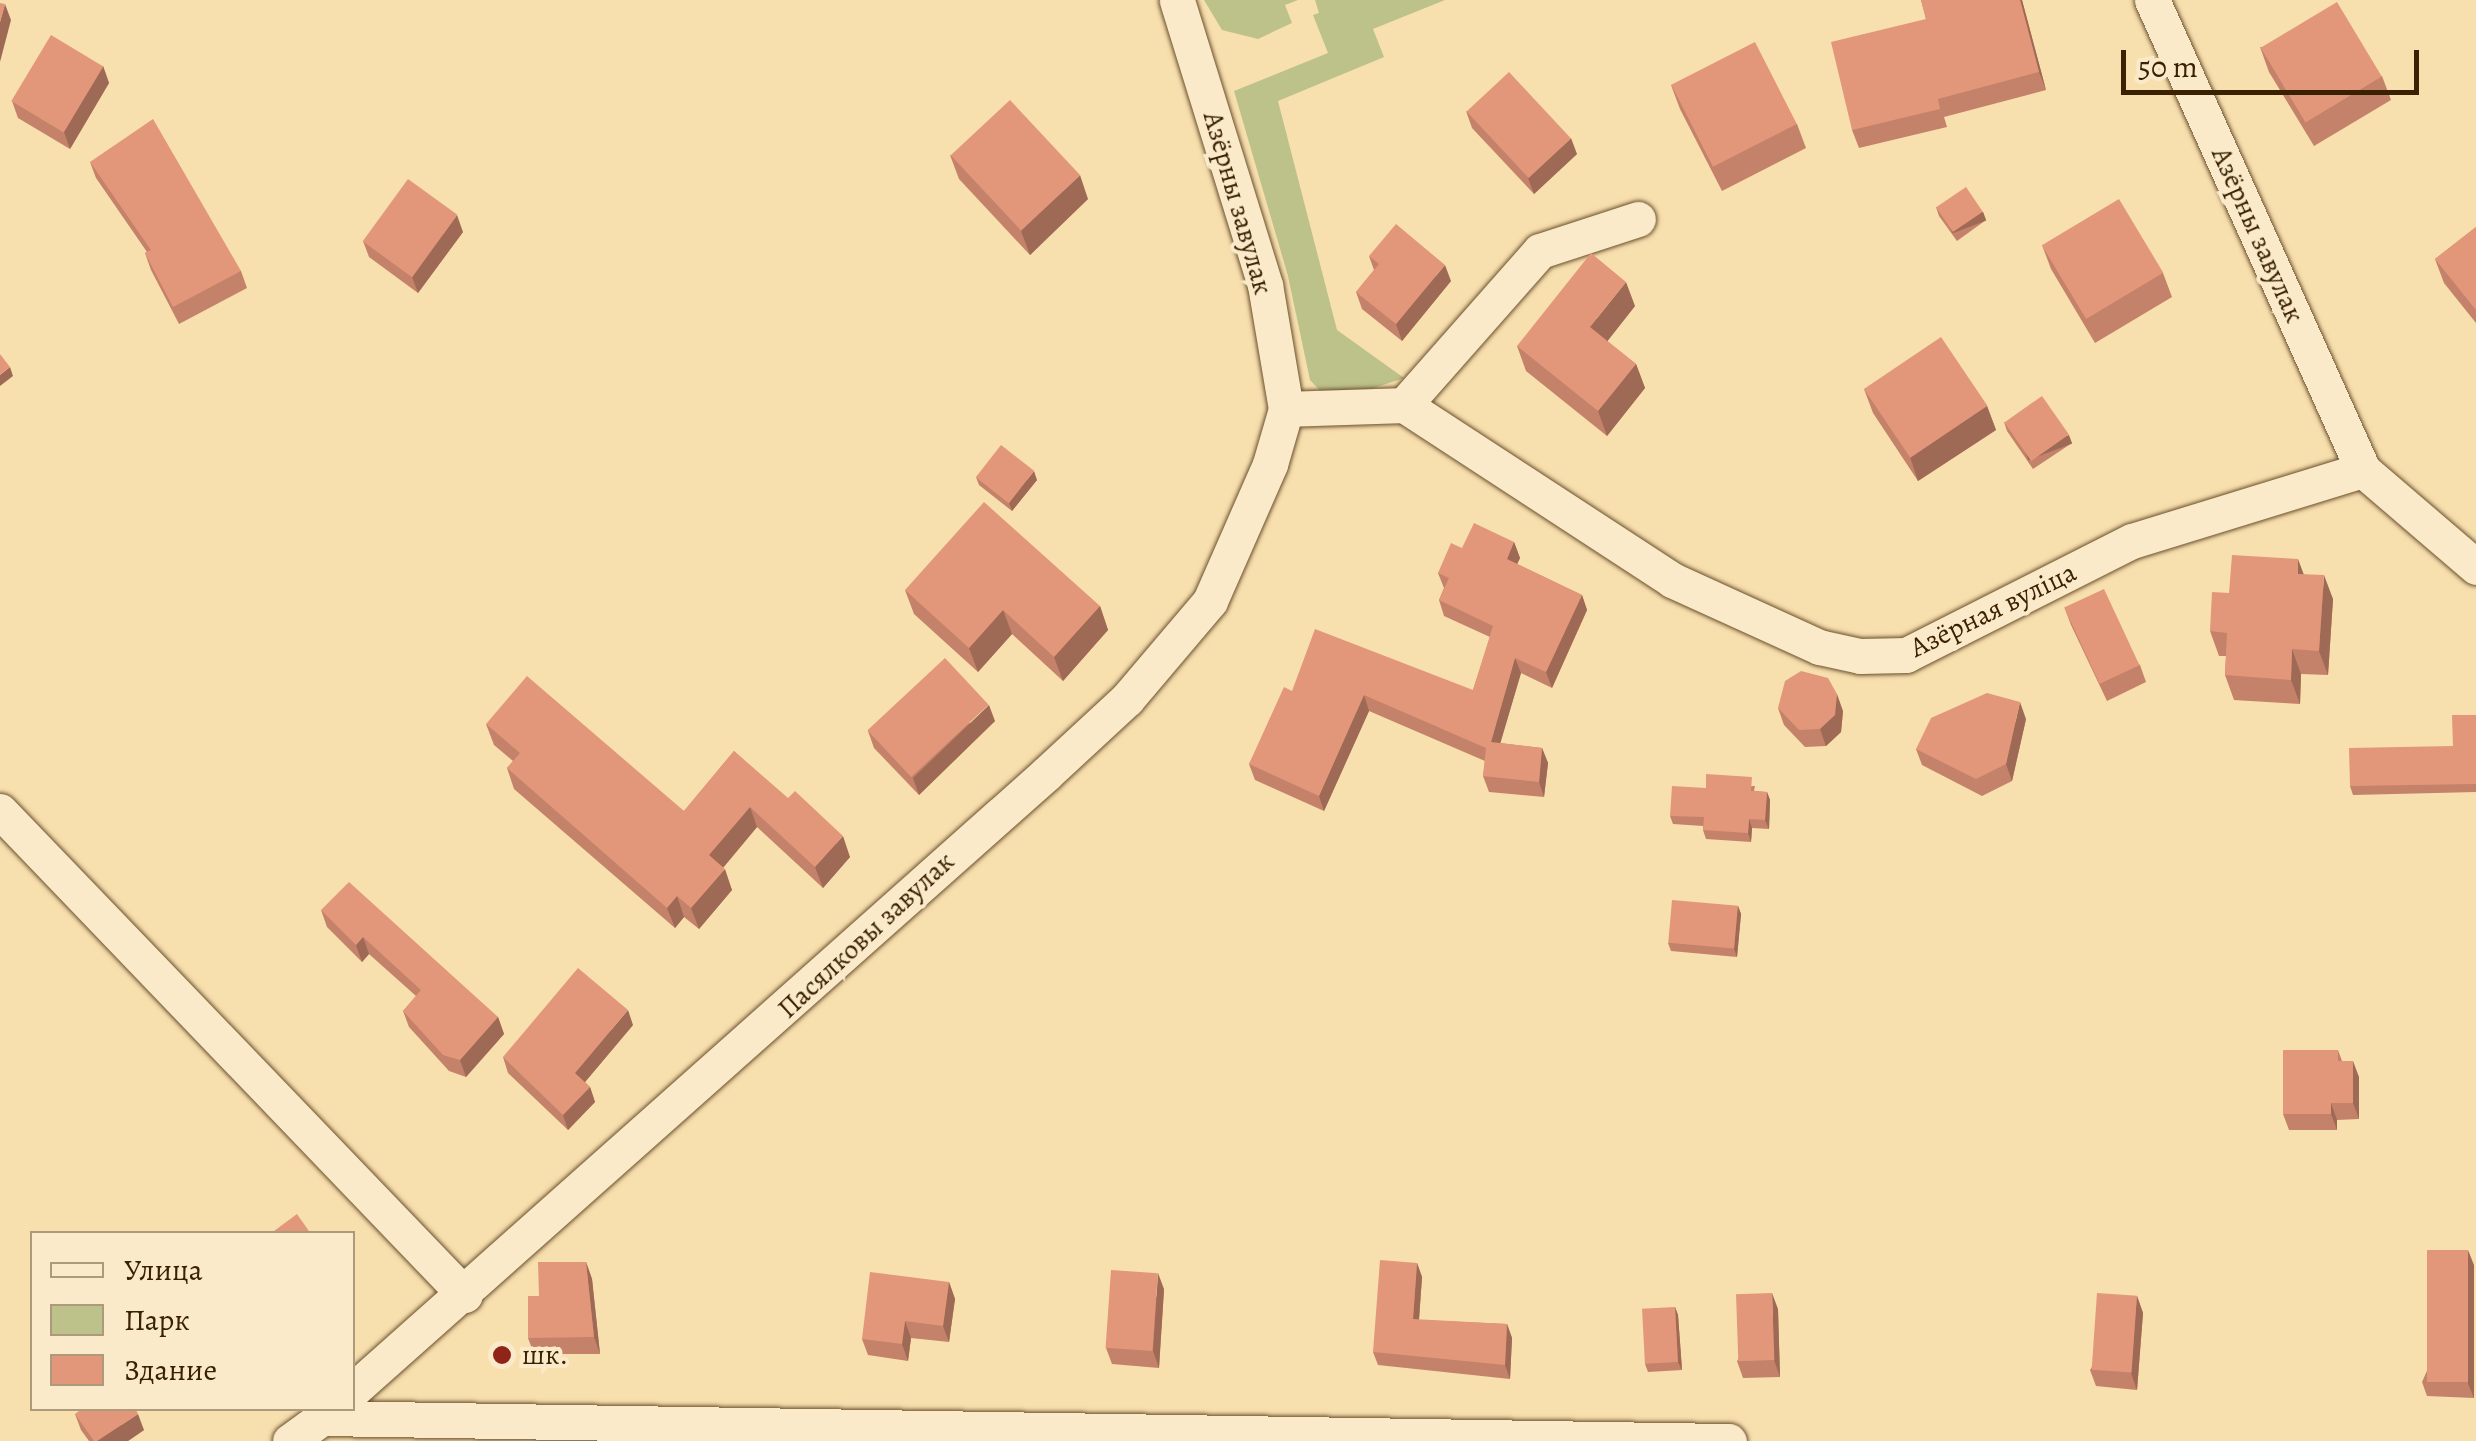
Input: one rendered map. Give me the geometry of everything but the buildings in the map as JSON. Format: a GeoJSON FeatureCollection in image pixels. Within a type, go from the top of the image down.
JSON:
{"type":"FeatureCollection","features":[{"type":"Feature","properties":{"kind":"street","name":"Азёрны завулак"},"geometry":{"type":"LineString","coordinates":[[1176,0],[1264,286],[1286,409]]}},
{"type":"Feature","properties":{"kind":"street","name":"Азёрны завулак"},"geometry":{"type":"LineString","coordinates":[[2152,0],[2362,470]]}},
{"type":"Feature","properties":{"kind":"street"},"geometry":{"type":"LineString","coordinates":[[1286,409],[1404,404],[1540,251],[1638,219]]}},
{"type":"Feature","properties":{"kind":"street","name":"Азёрная вуліца"},"geometry":{"type":"LineString","coordinates":[[1404,404],[1672,580],[1819,647],[1860,656],[1906,656],[2132,541],[2362,470]]}},
{"type":"Feature","properties":{"kind":"street","name":"Пасялковы завулак"},"geometry":{"type":"LineString","coordinates":[[355,1389],[465,1295],[1127,698],[1210,601],[1270,464],[1286,409]]}},
{"type":"Feature","properties":{"kind":"street"},"geometry":{"type":"LineString","coordinates":[[2362,470],[2476,567]]}},
{"type":"Feature","properties":{"kind":"street"},"geometry":{"type":"LineString","coordinates":[[0,812],[465,1295]]}},
{"type":"Feature","properties":{"kind":"street"},"geometry":{"type":"LineString","coordinates":[[290,1441],[327,1413],[1730,1441]]}},
{"type":"Feature","properties":{"kind":"green space"},"geometry":{"type":"Polygon","coordinates":[[[1204,0],[1298,0],[1285,5],[1292,23],[1258,39],[1222,30],[1204,0]]]}},
{"type":"Feature","properties":{"kind":"green space"},"geometry":{"type":"Polygon","coordinates":[[[1315,0],[1445,0],[1373,29],[1384,57],[1278,101],[1337,330],[1404,378],[1341,399],[1324,395],[1310,380],[1288,276],[1234,91],[1328,53],[1313,15],[1319,13],[1315,0]]]}},
{"type":"Feature","properties":{"kind":"place","name":"шк."},"geometry":{"type":"Point","coordinates":[502,1355]}}]}
